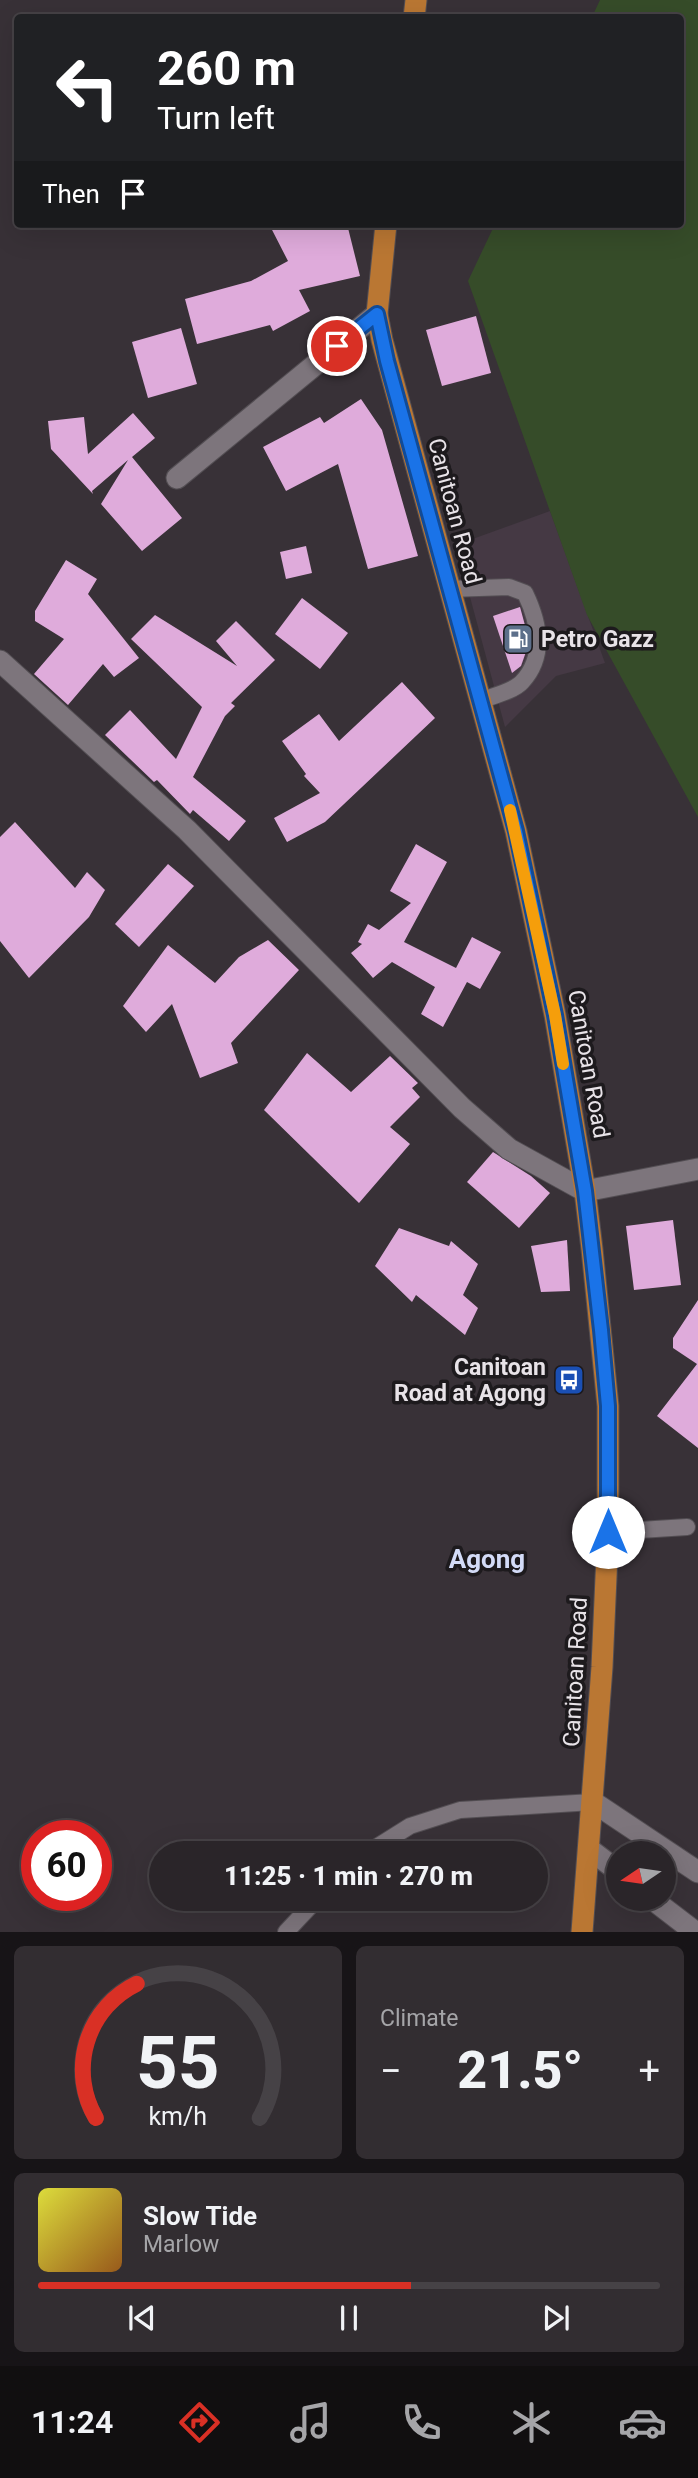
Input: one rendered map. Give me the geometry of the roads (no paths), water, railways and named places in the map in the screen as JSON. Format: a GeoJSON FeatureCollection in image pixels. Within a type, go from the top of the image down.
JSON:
{"type":"FeatureCollection","features":[{"type":"Feature","properties":{"kind":"main road","name":"Canitoan Road"},"geometry":{"type":"LineString","coordinates":[[386,228],[377,314],[382,340],[516,831],[555,1015],[585,1191],[608,1406],[608,1532],[603,1667],[582,1932]]}},
{"type":"Feature","properties":{"kind":"street"},"geometry":{"type":"LineString","coordinates":[[177,478],[377,314]]}},
{"type":"Feature","properties":{"kind":"street"},"geometry":{"type":"LineString","coordinates":[[0,661],[187,830],[462,1108],[509,1149],[585,1191],[698,1169]]}},
{"type":"Feature","properties":{"kind":"street"},"geometry":{"type":"LineString","coordinates":[[593,1802],[698,1872]]}},
{"type":"Feature","properties":{"kind":"street"},"geometry":{"type":"LineString","coordinates":[[589,1849],[606,1862]]}},
{"type":"Feature","properties":{"kind":"street"},"geometry":{"type":"LineString","coordinates":[[668,1911],[695,1932]]}},
{"type":"Feature","properties":{"kind":"lane"},"geometry":{"type":"LineString","coordinates":[[449,589],[509,587],[525,593],[535,615],[539,639],[535,659],[521,684],[482,701]]}},
{"type":"Feature","properties":{"kind":"lane"},"geometry":{"type":"LineString","coordinates":[[608,1532],[687,1527]]}},
{"type":"Feature","properties":{"kind":"lane"},"geometry":{"type":"LineString","coordinates":[[386,1841],[410,1826],[460,1810],[593,1802]]}},
{"type":"Feature","properties":{"kind":"lane"},"geometry":{"type":"LineString","coordinates":[[286,1932],[306,1911]]}},
{"type":"Feature","properties":{"kind":"place","name":"Petro Gazz"},"geometry":{"type":"Point","coordinates":[518,639]}},
{"type":"Feature","properties":{"kind":"place","name":"Canitoan Road at Agong"},"geometry":{"type":"Point","coordinates":[569,1380]}},
{"type":"Feature","properties":{"kind":"district","name":"Agong"},"geometry":{"type":"Point","coordinates":[487,1559]}}]}
